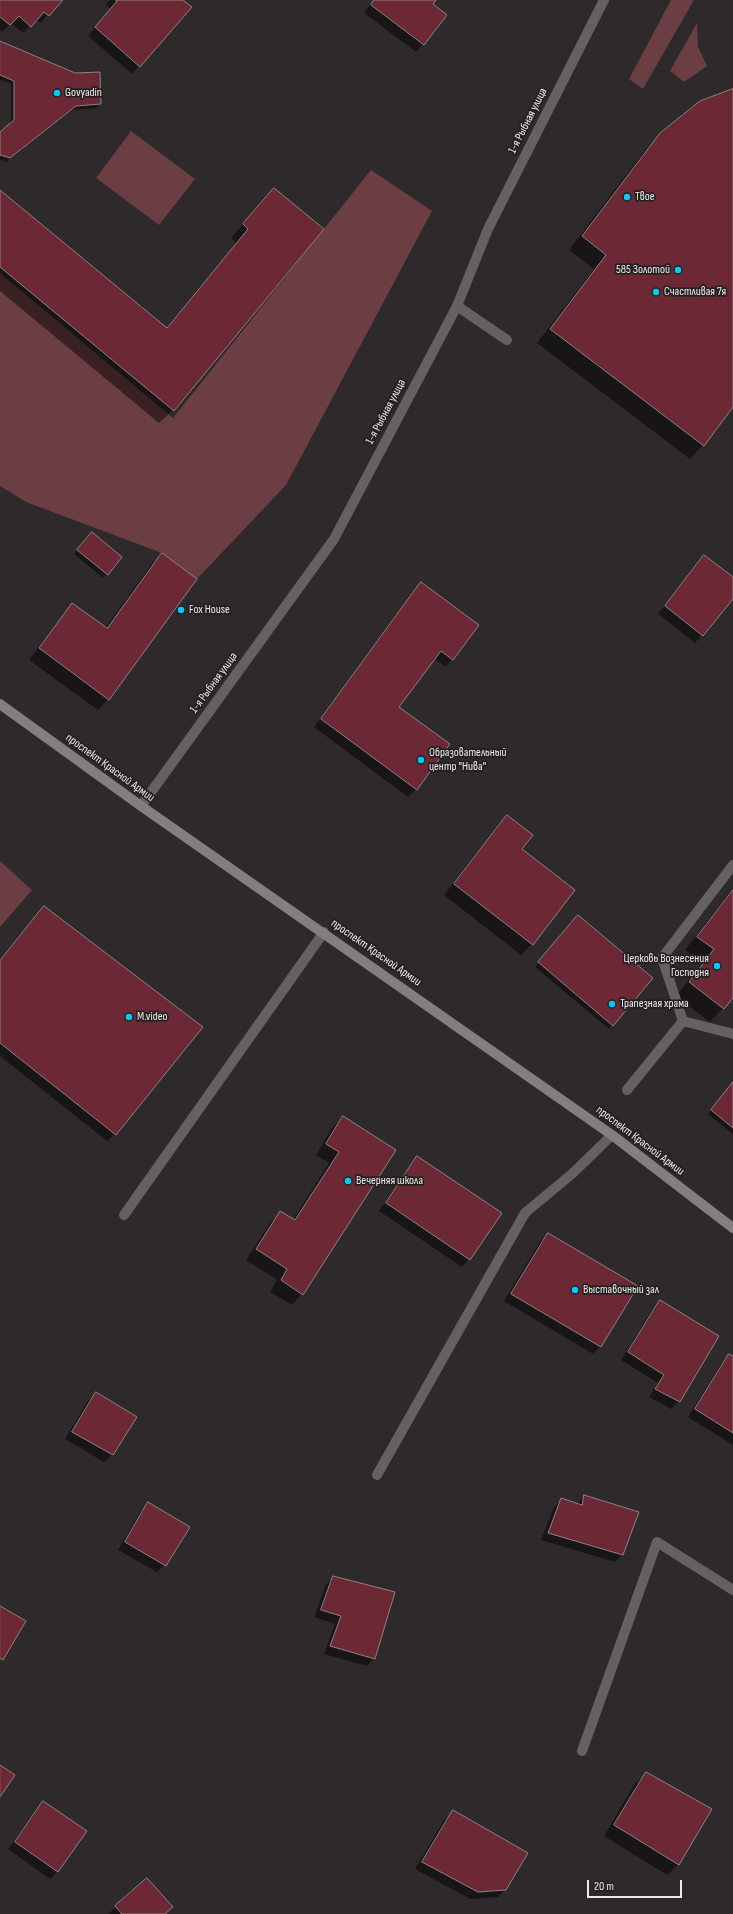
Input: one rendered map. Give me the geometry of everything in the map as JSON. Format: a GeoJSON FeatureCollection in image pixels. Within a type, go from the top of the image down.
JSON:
{"type":"FeatureCollection","features":[{"type":"Feature","properties":{"kind":"main road","name":"проспект Красной Армии"},"geometry":{"type":"LineString","coordinates":[[0,704],[141,806],[324,932],[612,1135],[733,1228]]}},
{"type":"Feature","properties":{"kind":"street","name":"1-я Рыбная улица"},"geometry":{"type":"LineString","coordinates":[[141,806],[334,539],[457,306],[488,229],[604,0]]}},
{"type":"Feature","properties":{"kind":"street"},"geometry":{"type":"LineString","coordinates":[[457,306],[507,340]]}},
{"type":"Feature","properties":{"kind":"street"},"geometry":{"type":"LineString","coordinates":[[683,1021],[662,958],[733,865]]}},
{"type":"Feature","properties":{"kind":"street"},"geometry":{"type":"LineString","coordinates":[[124,1215],[324,932]]}},
{"type":"Feature","properties":{"kind":"street"},"geometry":{"type":"LineString","coordinates":[[683,1021],[733,1034]]}},
{"type":"Feature","properties":{"kind":"street"},"geometry":{"type":"LineString","coordinates":[[628,1090],[683,1021]]}},
{"type":"Feature","properties":{"kind":"street"},"geometry":{"type":"LineString","coordinates":[[378,1475],[525,1213],[573,1173],[612,1135]]}},
{"type":"Feature","properties":{"kind":"street"},"geometry":{"type":"LineString","coordinates":[[582,1751],[657,1542],[733,1590]]}},
{"type":"Feature","properties":{"kind":"shaded area"},"geometry":{"type":"Polygon","coordinates":[[[671,0],[694,0],[643,89],[629,79],[671,0]]]}},
{"type":"Feature","properties":{"kind":"shaded area"},"geometry":{"type":"Polygon","coordinates":[[[697,23],[698,47],[707,66],[684,82],[670,71],[697,23]]]}},
{"type":"Feature","properties":{"kind":"shaded area"},"geometry":{"type":"Polygon","coordinates":[[[131,131],[195,179],[159,225],[96,178],[131,131]]]}},
{"type":"Feature","properties":{"kind":"shaded area"},"geometry":{"type":"Polygon","coordinates":[[[371,170],[432,211],[286,485],[197,579],[162,553],[26,502],[0,486],[0,273],[173,418],[371,170]]]}},
{"type":"Feature","properties":{"kind":"shaded area"},"geometry":{"type":"Polygon","coordinates":[[[0,861],[32,890],[0,927],[0,861]]]}},
{"type":"Feature","properties":{"kind":"building"},"geometry":{"type":"Polygon","coordinates":[[[0,0],[63,0],[49,16],[44,12],[31,27],[19,16],[10,25],[0,17],[0,0]]]}},
{"type":"Feature","properties":{"kind":"building"},"geometry":{"type":"Polygon","coordinates":[[[116,0],[183,0],[192,7],[140,67],[95,27],[117,1],[116,0]]]}},
{"type":"Feature","properties":{"kind":"building"},"geometry":{"type":"Polygon","coordinates":[[[374,0],[436,0],[433,4],[447,15],[424,45],[371,5],[374,0]]]}},
{"type":"Feature","properties":{"kind":"building","name":"Govyadin"},"geometry":{"type":"Polygon","coordinates":[[[0,41],[75,73],[100,72],[101,104],[76,106],[10,158],[0,155],[0,132],[14,120],[14,81],[0,75],[0,41]]]}},
{"type":"Feature","properties":{"kind":"building","name":"Счастливая 7я"},"geometry":{"type":"Polygon","coordinates":[[[733,89],[733,407],[704,446],[550,329],[606,255],[582,236],[660,133],[700,101],[733,89]]]}},
{"type":"Feature","properties":{"kind":"building"},"geometry":{"type":"Polygon","coordinates":[[[274,188],[324,229],[174,411],[0,267],[0,190],[167,328],[248,229],[243,224],[274,188]]]}},
{"type":"Feature","properties":{"kind":"building"},"geometry":{"type":"Polygon","coordinates":[[[92,532],[122,557],[108,575],[77,550],[92,532]]]}},
{"type":"Feature","properties":{"kind":"building"},"geometry":{"type":"Polygon","coordinates":[[[162,553],[197,579],[109,700],[39,648],[72,603],[107,628],[162,553]]]}},
{"type":"Feature","properties":{"kind":"building"},"geometry":{"type":"Polygon","coordinates":[[[704,555],[733,577],[733,599],[703,636],[665,606],[704,555]]]}},
{"type":"Feature","properties":{"kind":"building"},"geometry":{"type":"Polygon","coordinates":[[[421,582],[479,625],[453,660],[441,651],[399,707],[450,744],[417,790],[321,719],[421,582]]]}},
{"type":"Feature","properties":{"kind":"building"},"geometry":{"type":"Polygon","coordinates":[[[507,815],[533,835],[522,849],[575,890],[533,945],[454,884],[507,815]]]}},
{"type":"Feature","properties":{"kind":"building","name":"Церковь Вознесения Господня"},"geometry":{"type":"Polygon","coordinates":[[[733,890],[733,998],[724,1009],[689,982],[714,949],[697,937],[733,890]]]}},
{"type":"Feature","properties":{"kind":"building"},"geometry":{"type":"Polygon","coordinates":[[[44,906],[203,1027],[116,1135],[0,1043],[0,961],[44,906]]]}},
{"type":"Feature","properties":{"kind":"building"},"geometry":{"type":"Polygon","coordinates":[[[578,915],[653,978],[613,1026],[538,962],[578,915]]]}},
{"type":"Feature","properties":{"kind":"building"},"geometry":{"type":"Polygon","coordinates":[[[733,1082],[733,1128],[711,1110],[733,1082]]]}},
{"type":"Feature","properties":{"kind":"building","name":"Вечерняя школа"},"geometry":{"type":"Polygon","coordinates":[[[343,1116],[396,1150],[303,1295],[281,1280],[287,1269],[256,1249],[280,1211],[295,1220],[339,1152],[326,1144],[343,1116]]]}},
{"type":"Feature","properties":{"kind":"building"},"geometry":{"type":"Polygon","coordinates":[[[417,1156],[502,1213],[470,1260],[386,1203],[417,1156]]]}},
{"type":"Feature","properties":{"kind":"building","name":"Выставочный зал"},"geometry":{"type":"Polygon","coordinates":[[[548,1233],[638,1286],[601,1347],[511,1294],[548,1233]]]}},
{"type":"Feature","properties":{"kind":"building"},"geometry":{"type":"Polygon","coordinates":[[[660,1300],[719,1336],[680,1402],[655,1389],[664,1375],[628,1352],[660,1300]]]}},
{"type":"Feature","properties":{"kind":"building"},"geometry":{"type":"Polygon","coordinates":[[[729,1354],[733,1356],[733,1433],[695,1409],[729,1354]]]}},
{"type":"Feature","properties":{"kind":"building"},"geometry":{"type":"Polygon","coordinates":[[[96,1392],[137,1417],[113,1455],[72,1432],[96,1392]]]}},
{"type":"Feature","properties":{"kind":"building"},"geometry":{"type":"Polygon","coordinates":[[[584,1495],[639,1512],[623,1555],[548,1533],[561,1498],[582,1505],[584,1495]]]}},
{"type":"Feature","properties":{"kind":"building"},"geometry":{"type":"Polygon","coordinates":[[[148,1502],[190,1527],[166,1566],[125,1542],[148,1502]]]}},
{"type":"Feature","properties":{"kind":"building"},"geometry":{"type":"Polygon","coordinates":[[[333,1576],[395,1592],[375,1659],[330,1646],[341,1616],[321,1610],[333,1576]]]}},
{"type":"Feature","properties":{"kind":"building"},"geometry":{"type":"Polygon","coordinates":[[[0,1606],[26,1621],[3,1660],[0,1658],[0,1606]]]}},
{"type":"Feature","properties":{"kind":"building"},"geometry":{"type":"Polygon","coordinates":[[[0,1765],[15,1775],[0,1797],[0,1765]]]}},
{"type":"Feature","properties":{"kind":"building"},"geometry":{"type":"Polygon","coordinates":[[[646,1772],[712,1809],[679,1865],[614,1825],[646,1772]]]}},
{"type":"Feature","properties":{"kind":"building"},"geometry":{"type":"Polygon","coordinates":[[[43,1801],[87,1831],[58,1872],[15,1842],[43,1801]]]}},
{"type":"Feature","properties":{"kind":"building"},"geometry":{"type":"Polygon","coordinates":[[[453,1810],[528,1853],[506,1890],[478,1892],[422,1862],[453,1810]]]}},
{"type":"Feature","properties":{"kind":"building"},"geometry":{"type":"Polygon","coordinates":[[[147,1878],[173,1907],[165,1914],[122,1914],[115,1906],[147,1878]]]}},
{"type":"Feature","properties":{"kind":"place","name":"Govyadin"},"geometry":{"type":"Point","coordinates":[57,93]}},
{"type":"Feature","properties":{"kind":"place","name":"Твое"},"geometry":{"type":"Point","coordinates":[627,197]}},
{"type":"Feature","properties":{"kind":"place","name":"585 Золотой"},"geometry":{"type":"Point","coordinates":[678,270]}},
{"type":"Feature","properties":{"kind":"place","name":"Счастливая 7я"},"geometry":{"type":"Point","coordinates":[656,292]}},
{"type":"Feature","properties":{"kind":"place","name":"Fox House"},"geometry":{"type":"Point","coordinates":[181,610]}},
{"type":"Feature","properties":{"kind":"place","name":"Образовательный центр \"Нива\""},"geometry":{"type":"Point","coordinates":[421,760]}},
{"type":"Feature","properties":{"kind":"place","name":"Церковь Вознесения Господня"},"geometry":{"type":"Point","coordinates":[717,966]}},
{"type":"Feature","properties":{"kind":"place","name":"Трапезная храма"},"geometry":{"type":"Point","coordinates":[612,1004]}},
{"type":"Feature","properties":{"kind":"place","name":"M.video"},"geometry":{"type":"Point","coordinates":[129,1017]}},
{"type":"Feature","properties":{"kind":"place","name":"Вечерняя школа"},"geometry":{"type":"Point","coordinates":[348,1181]}},
{"type":"Feature","properties":{"kind":"place","name":"Выставочный зал"},"geometry":{"type":"Point","coordinates":[575,1290]}}]}
